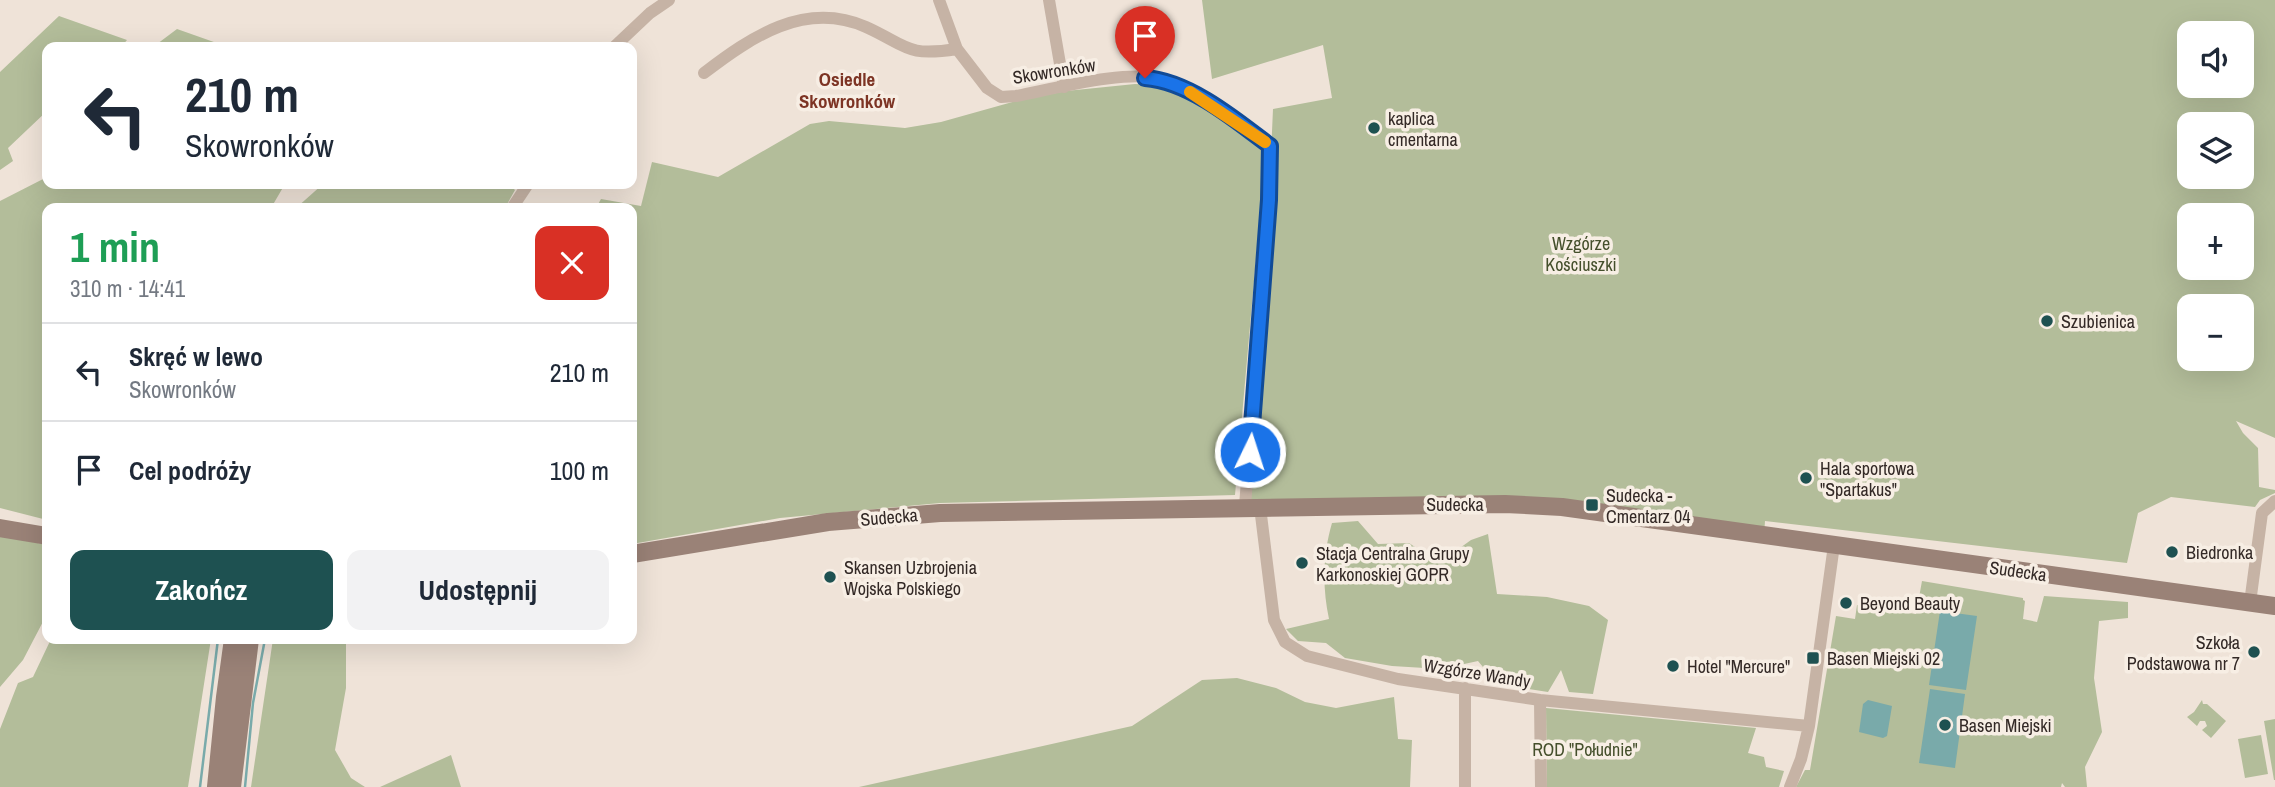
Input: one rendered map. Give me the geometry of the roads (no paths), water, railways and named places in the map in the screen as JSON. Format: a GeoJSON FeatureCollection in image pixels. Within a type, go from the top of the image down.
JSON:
{"type":"FeatureCollection","features":[{"type":"Feature","properties":{"kind":"street"},"geometry":{"type":"LineString","coordinates":[[619,42],[650,13],[669,0]]}},
{"type":"Feature","properties":{"kind":"street","name":"Skowronków"},"geometry":{"type":"LineString","coordinates":[[940,0],[957,48],[986,88],[1001,97],[1127,77],[1163,79],[1195,95],[1270,146],[1253,507]]}},
{"type":"Feature","properties":{"kind":"street"},"geometry":{"type":"LineString","coordinates":[[1049,0],[1064,87]]}},
{"type":"Feature","properties":{"kind":"street"},"geometry":{"type":"LineString","coordinates":[[704,73],[757,37],[777,26],[801,18],[844,19],[866,27],[906,49],[925,53],[957,48]]}},
{"type":"Feature","properties":{"kind":"street"},"geometry":{"type":"LineString","coordinates":[[2250,603],[2262,513],[2275,501]]}},
{"type":"Feature","properties":{"kind":"street","name":"Sudecka"},"geometry":{"type":"LineString","coordinates":[[637,553],[804,525],[940,513],[1449,503],[1562,507],[2275,606]]}},
{"type":"Feature","properties":{"kind":"street","name":"Wzgórze Wandy"},"geometry":{"type":"LineString","coordinates":[[1253,507],[1274,620],[1285,642],[1317,659],[1398,679],[1540,700],[1809,726]]}},
{"type":"Feature","properties":{"kind":"street"},"geometry":{"type":"LineString","coordinates":[[0,528],[42,535]]}},
{"type":"Feature","properties":{"kind":"street"},"geometry":{"type":"LineString","coordinates":[[1790,787],[1801,760],[1809,726],[1834,545]]}},
{"type":"Feature","properties":{"kind":"street"},"geometry":{"type":"LineString","coordinates":[[216,787],[232,644]]}},
{"type":"Feature","properties":{"kind":"street"},"geometry":{"type":"LineString","coordinates":[[232,787],[249,644]]}},
{"type":"Feature","properties":{"kind":"street"},"geometry":{"type":"LineString","coordinates":[[1465,688],[1465,787]]}},
{"type":"Feature","properties":{"kind":"street"},"geometry":{"type":"LineString","coordinates":[[1540,700],[1541,787]]}},
{"type":"Feature","properties":{"kind":"water"},"geometry":{"type":"Polygon","coordinates":[[[1940,611],[1977,616],[1966,690],[1929,685],[1940,611]]]}},
{"type":"Feature","properties":{"kind":"water"},"geometry":{"type":"Polygon","coordinates":[[[1930,689],[1965,694],[1955,768],[1919,763],[1930,689]]]}},
{"type":"Feature","properties":{"kind":"water"},"geometry":{"type":"Polygon","coordinates":[[[1868,700],[1892,706],[1887,736],[1883,738],[1859,732],[1863,704],[1868,700]]]}},
{"type":"Feature","properties":{"kind":"waterway"},"geometry":{"type":"LineString","coordinates":[[200,787],[217,644]]}},
{"type":"Feature","properties":{"kind":"waterway"},"geometry":{"type":"LineString","coordinates":[[245,787],[253,703],[264,644]]}},
{"type":"Feature","properties":{"kind":"place","name":"kaplica cmentarna"},"geometry":{"type":"Point","coordinates":[1374,128]}},
{"type":"Feature","properties":{"kind":"place","name":"Szubienica"},"geometry":{"type":"Point","coordinates":[2047,321]}},
{"type":"Feature","properties":{"kind":"place","name":"Hala sportowa \"Spartakus\""},"geometry":{"type":"Point","coordinates":[1806,478]}},
{"type":"Feature","properties":{"kind":"place","name":"Sudecka - Cmentarz 04"},"geometry":{"type":"Point","coordinates":[1592,505]}},
{"type":"Feature","properties":{"kind":"place","name":"Biedronka"},"geometry":{"type":"Point","coordinates":[2172,552]}},
{"type":"Feature","properties":{"kind":"place","name":"Stacja Centralna Grupy Karkonoskiej GOPR"},"geometry":{"type":"Point","coordinates":[1302,563]}},
{"type":"Feature","properties":{"kind":"place","name":"Skansen Uzbrojenia Wojska Polskiego"},"geometry":{"type":"Point","coordinates":[830,577]}},
{"type":"Feature","properties":{"kind":"place","name":"Beyond Beauty"},"geometry":{"type":"Point","coordinates":[1846,603]}},
{"type":"Feature","properties":{"kind":"place","name":"Szkoła Podstawowa nr 7"},"geometry":{"type":"Point","coordinates":[2254,652]}},
{"type":"Feature","properties":{"kind":"place","name":"Basen Miejski 02"},"geometry":{"type":"Point","coordinates":[1813,658]}},
{"type":"Feature","properties":{"kind":"place","name":"Hotel \"Mercure\""},"geometry":{"type":"Point","coordinates":[1673,666]}},
{"type":"Feature","properties":{"kind":"place","name":"Basen Miejski"},"geometry":{"type":"Point","coordinates":[1945,725]}},
{"type":"Feature","properties":{"kind":"district","name":"Osiedle Skowronków"},"geometry":{"type":"Point","coordinates":[847,90]}},
{"type":"Feature","properties":{"kind":"park label","name":"Wzgórze Kościuszki"},"geometry":{"type":"Point","coordinates":[1581,253]}},
{"type":"Feature","properties":{"kind":"park label","name":"ROD \"Południe\""},"geometry":{"type":"Point","coordinates":[1585,749]}}]}
